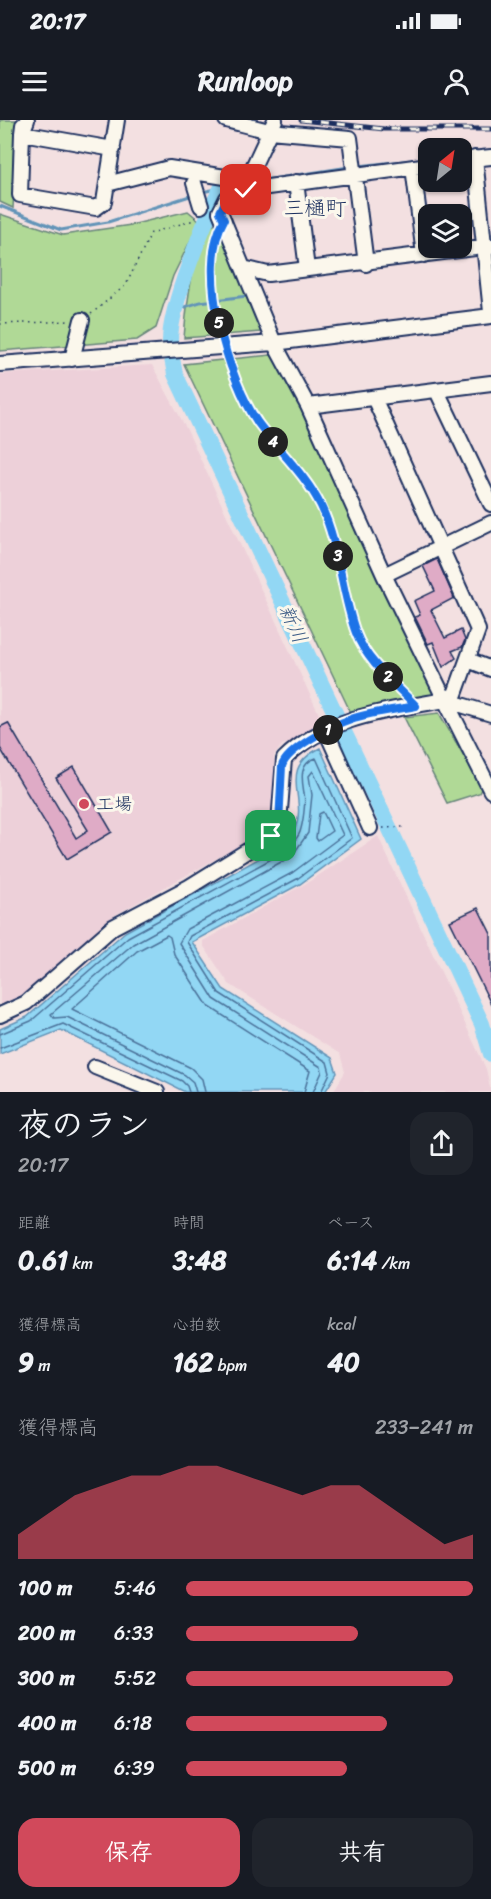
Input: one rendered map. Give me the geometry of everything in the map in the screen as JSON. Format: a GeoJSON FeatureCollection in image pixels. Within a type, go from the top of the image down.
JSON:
{"type":"FeatureCollection","features":[{"type":"Feature","properties":{"kind":"street"},"geometry":{"type":"LineString","coordinates":[[112,149],[24,124],[20,195],[96,208],[104,202],[117,120]]}},
{"type":"Feature","properties":{"kind":"street"},"geometry":{"type":"LineString","coordinates":[[226,120],[350,138],[366,264]]}},
{"type":"Feature","properties":{"kind":"street"},"geometry":{"type":"LineString","coordinates":[[272,126],[247,182],[227,198],[220,212],[274,343],[308,406],[384,575],[491,791]]}},
{"type":"Feature","properties":{"kind":"street"},"geometry":{"type":"LineString","coordinates":[[472,159],[491,156]]}},
{"type":"Feature","properties":{"kind":"street"},"geometry":{"type":"LineString","coordinates":[[106,184],[169,168],[247,182],[296,182],[355,168],[418,166]]}},
{"type":"Feature","properties":{"kind":"street"},"geometry":{"type":"LineString","coordinates":[[413,167],[418,207]]}},
{"type":"Feature","properties":{"kind":"street"},"geometry":{"type":"LineString","coordinates":[[0,364],[142,355],[274,343],[491,314],[487,247],[472,174]]}},
{"type":"Feature","properties":{"kind":"street"},"geometry":{"type":"LineString","coordinates":[[296,182],[308,269]]}},
{"type":"Feature","properties":{"kind":"street"},"geometry":{"type":"LineString","coordinates":[[194,183],[201,206]]}},
{"type":"Feature","properties":{"kind":"street"},"geometry":{"type":"LineString","coordinates":[[472,249],[487,247]]}},
{"type":"Feature","properties":{"kind":"street"},"geometry":{"type":"LineString","coordinates":[[243,268],[268,274],[418,256]]}},
{"type":"Feature","properties":{"kind":"street"},"geometry":{"type":"LineString","coordinates":[[253,292],[268,274]]}},
{"type":"Feature","properties":{"kind":"street"},"geometry":{"type":"LineString","coordinates":[[72,359],[82,320]]}},
{"type":"Feature","properties":{"kind":"street"},"geometry":{"type":"LineString","coordinates":[[308,406],[491,383]]}},
{"type":"Feature","properties":{"kind":"street"},"geometry":{"type":"LineString","coordinates":[[437,391],[491,504]]}},
{"type":"Feature","properties":{"kind":"street"},"geometry":{"type":"LineString","coordinates":[[0,1015],[26,1004],[113,927],[189,887],[271,836],[279,823],[284,759],[292,751],[350,719],[445,700],[455,694],[478,630],[443,546],[375,398]]}},
{"type":"Feature","properties":{"kind":"street"},"geometry":{"type":"LineString","coordinates":[[384,575],[491,523]]}},
{"type":"Feature","properties":{"kind":"street"},"geometry":{"type":"LineString","coordinates":[[468,660],[491,669]]}},
{"type":"Feature","properties":{"kind":"street"},"geometry":{"type":"LineString","coordinates":[[445,700],[491,714]]}},
{"type":"Feature","properties":{"kind":"street"},"geometry":{"type":"LineString","coordinates":[[326,731],[370,828]]}},
{"type":"Feature","properties":{"kind":"street"},"geometry":{"type":"LineString","coordinates":[[95,1067],[158,1092]]}},
{"type":"Feature","properties":{"kind":"path"},"geometry":{"type":"LineString","coordinates":[[0,324],[82,320],[126,285],[150,233],[194,220],[201,206]]}},
{"type":"Feature","properties":{"kind":"path"},"geometry":{"type":"LineString","coordinates":[[224,220],[217,232],[213,273],[224,347],[238,389],[258,422],[321,507],[333,537],[356,634],[380,669],[416,706]]}},
{"type":"Feature","properties":{"kind":"path"},"geometry":{"type":"LineString","coordinates":[[370,828],[403,827]]}},
{"type":"Feature","properties":{"kind":"shaded area"},"geometry":{"type":"Polygon","coordinates":[[[152,365],[187,430],[324,725],[304,738],[282,745],[274,756],[274,819],[266,831],[115,915],[32,990],[0,1005],[0,374],[152,365]]]}},
{"type":"Feature","properties":{"kind":"shaded area"},"geometry":{"type":"Polygon","coordinates":[[[378,836],[486,1069],[491,1092],[333,1092],[345,1072],[340,1054],[229,984],[203,945],[203,941],[310,881],[378,836]]]}},
{"type":"Feature","properties":{"kind":"green space"},"geometry":{"type":"Polygon","coordinates":[[[0,120],[18,120],[13,208],[0,202],[0,120]]]}},
{"type":"Feature","properties":{"kind":"green space"},"geometry":{"type":"Polygon","coordinates":[[[188,211],[200,221],[173,276],[156,328],[137,340],[0,351],[0,214],[63,235],[131,225],[188,211]]]}},
{"type":"Feature","properties":{"kind":"green space"},"geometry":{"type":"Polygon","coordinates":[[[215,223],[221,230],[261,324],[261,332],[184,338],[196,259],[207,231],[215,223]]]}},
{"type":"Feature","properties":{"kind":"green space"},"geometry":{"type":"Polygon","coordinates":[[[271,355],[278,358],[436,691],[430,696],[350,711],[184,364],[271,355]]]}},
{"type":"Feature","properties":{"kind":"green space"},"geometry":{"type":"Polygon","coordinates":[[[439,713],[482,787],[479,793],[447,803],[404,717],[439,713]]]}},
{"type":"Feature","properties":{"kind":"water"},"geometry":{"type":"Polygon","coordinates":[[[320,748],[361,839],[300,884],[192,942],[223,989],[332,1058],[337,1073],[325,1092],[185,1092],[61,1030],[0,1054],[0,1029],[27,1017],[125,932],[282,846],[293,833],[298,819],[296,775],[299,766],[320,748]]]}},
{"type":"Feature","properties":{"kind":"building"},"geometry":{"type":"Polygon","coordinates":[[[437,559],[454,598],[431,610],[445,638],[461,630],[465,640],[462,647],[452,651],[456,658],[443,667],[433,642],[428,644],[415,617],[420,615],[414,601],[435,591],[423,566],[437,559]]]}},
{"type":"Feature","properties":{"kind":"building","name":"工場"},"geometry":{"type":"Polygon","coordinates":[[[8,723],[76,838],[88,830],[56,778],[74,767],[112,832],[67,859],[0,748],[0,727],[8,723]]]}},
{"type":"Feature","properties":{"kind":"building"},"geometry":{"type":"Polygon","coordinates":[[[478,908],[491,934],[491,1004],[450,921],[478,908]]]}},
{"type":"Feature","properties":{"kind":"waterway"},"geometry":{"type":"LineString","coordinates":[[359,166],[418,159]]}},
{"type":"Feature","properties":{"kind":"waterway"},"geometry":{"type":"LineString","coordinates":[[252,182],[349,167]]}},
{"type":"Feature","properties":{"kind":"waterway","name":"新川"},"geometry":{"type":"LineString","coordinates":[[202,192],[245,183]]}},
{"type":"Feature","properties":{"kind":"waterway","name":"新川"},"geometry":{"type":"LineString","coordinates":[[222,187],[198,241],[176,307],[170,341],[175,374],[482,1024],[491,1054]]}},
{"type":"Feature","properties":{"kind":"waterway"},"geometry":{"type":"LineString","coordinates":[[0,206],[61,230],[108,222],[193,195]]}},
{"type":"Feature","properties":{"kind":"waterway"},"geometry":{"type":"LineString","coordinates":[[175,310],[200,302],[247,296]]}},
{"type":"Feature","properties":{"kind":"railway"},"geometry":{"type":"LineString","coordinates":[[301,120],[384,129],[491,129]]}},
{"type":"Feature","properties":{"kind":"place","name":"工場"},"geometry":{"type":"Point","coordinates":[84,804]}},
{"type":"Feature","properties":{"kind":"district","name":"三樋町"},"geometry":{"type":"Point","coordinates":[315,208]}},
{"type":"Feature","properties":{"kind":"route"},"geometry":{"type":"LineString","coordinates":[[246,190],[227,198],[220,212],[224,220],[217,232],[213,273],[224,347],[238,389],[258,422],[321,507],[333,537],[356,634],[380,669],[416,706],[350,719],[292,751],[284,759],[282,766],[279,823],[271,836]]}}]}
